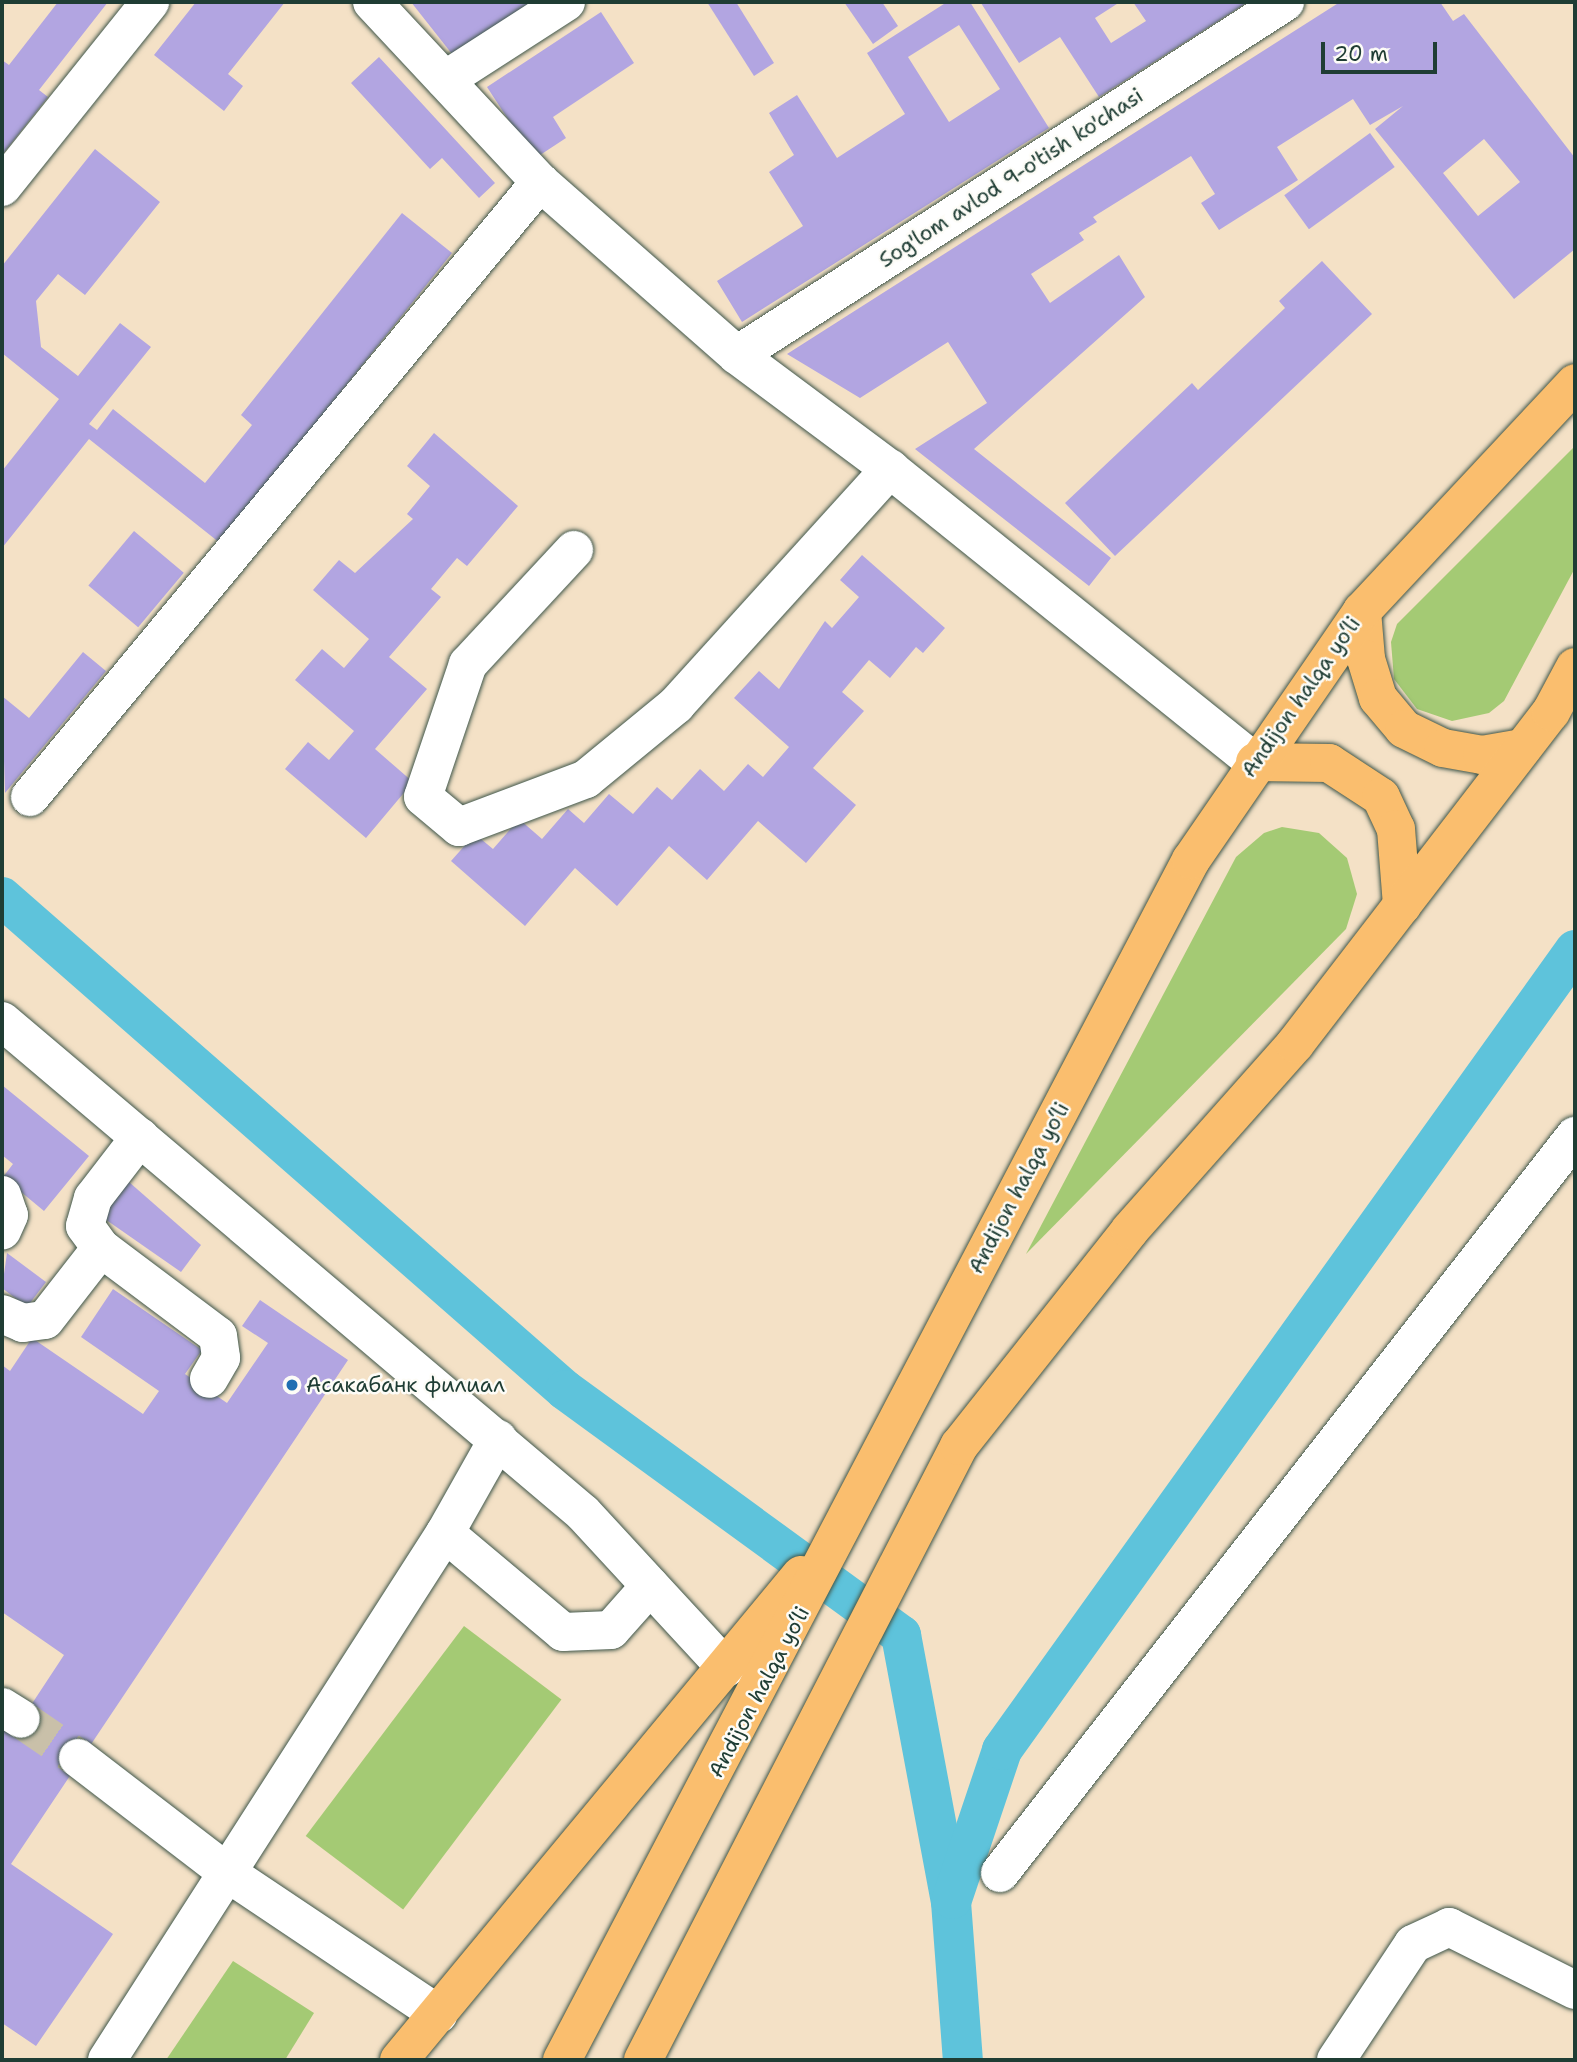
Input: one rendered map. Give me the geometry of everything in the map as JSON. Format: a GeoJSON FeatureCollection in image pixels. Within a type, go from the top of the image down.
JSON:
{"type":"FeatureCollection","features":[{"type":"Feature","properties":{"kind":"highway","name":"Andijon halqa yo‘li"},"geometry":{"type":"LineString","coordinates":[[562,2060],[853,1511],[1191,860],[1255,762],[1362,611],[1575,383]]}},
{"type":"Feature","properties":{"kind":"highway"},"geometry":{"type":"LineString","coordinates":[[1362,611],[1366,659],[1378,698],[1404,729],[1443,748],[1482,755],[1522,748]]}},
{"type":"Feature","properties":{"kind":"highway"},"geometry":{"type":"LineString","coordinates":[[651,2050],[959,1446],[1040,1339],[1294,1044],[1522,748],[1575,667]]}},
{"type":"Feature","properties":{"kind":"highway"},"geometry":{"type":"LineString","coordinates":[[1255,762],[1329,763],[1381,797],[1396,829],[1402,906]]}},
{"type":"Feature","properties":{"kind":"highway"},"geometry":{"type":"LineString","coordinates":[[399,2060],[726,1668],[853,1511]]}},
{"type":"Feature","properties":{"kind":"street"},"geometry":{"type":"LineString","coordinates":[[2,187],[150,2]]}},
{"type":"Feature","properties":{"kind":"street"},"geometry":{"type":"LineString","coordinates":[[372,2],[540,182],[737,355],[890,469],[1255,762]]}},
{"type":"Feature","properties":{"kind":"street"},"geometry":{"type":"LineString","coordinates":[[445,80],[566,2]]}},
{"type":"Feature","properties":{"kind":"street","name":"Sog'lom avlod 9-o'tish ko'chasi"},"geometry":{"type":"LineString","coordinates":[[737,355],[1285,2]]}},
{"type":"Feature","properties":{"kind":"street"},"geometry":{"type":"LineString","coordinates":[[30,797],[540,182]]}},
{"type":"Feature","properties":{"kind":"street"},"geometry":{"type":"LineString","coordinates":[[574,550],[468,664],[423,797],[459,827],[586,779],[676,705],[890,469]]}},
{"type":"Feature","properties":{"kind":"street"},"geometry":{"type":"LineString","coordinates":[[2,1021],[583,1513],[726,1668]]}},
{"type":"Feature","properties":{"kind":"street"},"geometry":{"type":"LineString","coordinates":[[1000,1873],[1575,1136]]}},
{"type":"Feature","properties":{"kind":"street"},"geometry":{"type":"LineString","coordinates":[[140,1137],[85,1213],[85,1226],[101,1248],[218,1336],[221,1357],[209,1379]]}},
{"type":"Feature","properties":{"kind":"street"},"geometry":{"type":"LineString","coordinates":[[2,1195],[9,1215],[2,1231]]}},
{"type":"Feature","properties":{"kind":"street"},"geometry":{"type":"LineString","coordinates":[[2,1314],[23,1323],[45,1320],[101,1248]]}},
{"type":"Feature","properties":{"kind":"street"},"geometry":{"type":"LineString","coordinates":[[107,2060],[229,1874],[445,1533],[498,1439]]}},
{"type":"Feature","properties":{"kind":"street"},"geometry":{"type":"LineString","coordinates":[[445,1533],[563,1632],[611,1630],[650,1586]]}},
{"type":"Feature","properties":{"kind":"street"},"geometry":{"type":"LineString","coordinates":[[78,1758],[229,1874],[438,2014]]}},
{"type":"Feature","properties":{"kind":"street"},"geometry":{"type":"LineString","coordinates":[[1336,2060],[1413,1944],[1449,1927],[1575,1990]]}},
{"type":"Feature","properties":{"kind":"green space"},"geometry":{"type":"Polygon","coordinates":[[[1575,446],[1575,568],[1504,701],[1489,713],[1452,721],[1417,709],[1394,679],[1391,642],[1397,624],[1575,446]]]}},
{"type":"Feature","properties":{"kind":"green space"},"geometry":{"type":"Polygon","coordinates":[[[1282,827],[1319,833],[1347,858],[1357,894],[1346,929],[1026,1254],[1236,857],[1264,833],[1282,827]]]}},
{"type":"Feature","properties":{"kind":"green space"},"geometry":{"type":"Polygon","coordinates":[[[464,1626],[561,1699],[403,1909],[306,1836],[464,1626]]]}},
{"type":"Feature","properties":{"kind":"green space"},"geometry":{"type":"Polygon","coordinates":[[[233,1961],[314,2013],[285,2060],[166,2060],[233,1961]]]}},
{"type":"Feature","properties":{"kind":"building"},"geometry":{"type":"Polygon","coordinates":[[[58,2],[108,2],[39,90],[48,97],[2,155],[2,60],[9,65],[58,2]]]}},
{"type":"Feature","properties":{"kind":"building"},"geometry":{"type":"Polygon","coordinates":[[[196,2],[285,2],[228,74],[243,86],[224,111],[154,55],[196,2]]]}},
{"type":"Feature","properties":{"kind":"building"},"geometry":{"type":"Polygon","coordinates":[[[411,2],[534,2],[452,54],[411,2]]]}},
{"type":"Feature","properties":{"kind":"building"},"geometry":{"type":"Polygon","coordinates":[[[707,2],[736,2],[774,63],[754,76],[707,2]]]}},
{"type":"Feature","properties":{"kind":"building"},"geometry":{"type":"Polygon","coordinates":[[[844,2],[882,2],[898,26],[873,44],[844,2]]]}},
{"type":"Feature","properties":{"kind":"building"},"geometry":{"type":"Polygon","coordinates":[[[947,2],[970,2],[1049,128],[742,322],[717,281],[803,226],[769,172],[794,155],[769,113],[797,95],[837,158],[905,114],[867,53],[947,2]],[[959,25],[908,57],[949,122],[1000,89],[959,25]]]}},
{"type":"Feature","properties":{"kind":"building"},"geometry":{"type":"Polygon","coordinates":[[[1120,2],[1095,18],[1111,43],[1146,21],[1133,2],[1248,2],[1099,97],[1060,37],[1019,63],[981,3],[1120,2]]]}},
{"type":"Feature","properties":{"kind":"building"},"geometry":{"type":"Polygon","coordinates":[[[1340,2],[1440,2],[1453,21],[1464,14],[1575,158],[1575,249],[1514,299],[1375,129],[1403,106],[1370,125],[1353,99],[1277,147],[1298,180],[1219,230],[1201,203],[1215,194],[1191,156],[1093,217],[1097,222],[1079,233],[1084,240],[1031,274],[1050,303],[1119,255],[1145,297],[974,449],[1111,558],[1089,586],[915,449],[987,403],[948,342],[860,398],[787,354],[1340,2]],[[1484,139],[1443,173],[1478,216],[1520,182],[1484,139]]]}},
{"type":"Feature","properties":{"kind":"building"},"geometry":{"type":"Polygon","coordinates":[[[601,12],[634,63],[553,117],[566,138],[534,159],[487,87],[601,12]]]}},
{"type":"Feature","properties":{"kind":"building"},"geometry":{"type":"Polygon","coordinates":[[[379,57],[495,183],[479,198],[442,158],[430,169],[351,83],[379,57]]]}},
{"type":"Feature","properties":{"kind":"building"},"geometry":{"type":"Polygon","coordinates":[[[1370,133],[1395,167],[1309,229],[1284,195],[1370,133]]]}},
{"type":"Feature","properties":{"kind":"building"},"geometry":{"type":"Polygon","coordinates":[[[95,149],[160,202],[85,295],[58,274],[36,301],[41,347],[78,376],[120,323],[151,347],[89,424],[97,430],[113,409],[205,483],[252,425],[241,415],[402,213],[452,253],[220,543],[89,439],[2,548],[2,471],[59,399],[2,353],[2,266],[95,149]]]}},
{"type":"Feature","properties":{"kind":"building"},"geometry":{"type":"Polygon","coordinates":[[[1322,261],[1372,314],[1115,556],[1065,503],[1192,383],[1198,390],[1285,308],[1279,301],[1322,261]]]}},
{"type":"Feature","properties":{"kind":"building"},"geometry":{"type":"Polygon","coordinates":[[[434,433],[518,506],[467,566],[457,558],[431,589],[441,597],[389,657],[427,689],[375,749],[413,782],[366,838],[285,769],[308,742],[329,760],[354,731],[295,680],[322,649],[344,668],[369,639],[313,590],[339,560],[355,573],[413,519],[407,514],[430,486],[407,466],[434,433]]]}},
{"type":"Feature","properties":{"kind":"building"},"geometry":{"type":"Polygon","coordinates":[[[134,531],[184,573],[138,627],[88,585],[134,531]]]}},
{"type":"Feature","properties":{"kind":"building"},"geometry":{"type":"Polygon","coordinates":[[[862,555],[945,628],[923,653],[916,647],[890,678],[869,660],[842,692],[864,711],[813,768],[856,805],[806,863],[758,821],[707,880],[669,846],[617,906],[575,868],[525,926],[451,861],[475,834],[493,849],[519,819],[542,839],[568,809],[584,823],[609,794],[633,814],[657,787],[672,800],[700,769],[724,791],[748,764],[763,777],[789,747],[734,698],[759,671],[779,689],[825,621],[832,628],[859,597],[840,580],[862,555]]]}},
{"type":"Feature","properties":{"kind":"building"},"geometry":{"type":"Polygon","coordinates":[[[83,652],[106,671],[5,793],[2,696],[29,718],[83,652]]]}},
{"type":"Feature","properties":{"kind":"building"},"geometry":{"type":"Polygon","coordinates":[[[2,1085],[89,1156],[44,1211],[3,1177],[13,1164],[2,1155],[2,1085]]]}},
{"type":"Feature","properties":{"kind":"building"},"geometry":{"type":"Polygon","coordinates":[[[129,1182],[201,1245],[181,1272],[102,1217],[129,1182]]]}},
{"type":"Feature","properties":{"kind":"building"},"geometry":{"type":"Polygon","coordinates":[[[7,1253],[46,1282],[27,1307],[2,1288],[7,1253]]]}},
{"type":"Feature","properties":{"kind":"building"},"geometry":{"type":"Polygon","coordinates":[[[113,1289],[202,1350],[185,1374],[227,1403],[268,1343],[242,1326],[260,1300],[348,1360],[11,1864],[113,1934],[36,2046],[2,2023],[2,1723],[14,1731],[64,1655],[2,1612],[2,1365],[10,1371],[32,1338],[143,1414],[159,1391],[81,1337],[113,1289]]]}},
{"type":"Feature","properties":{"kind":"waterway"},"geometry":{"type":"LineString","coordinates":[[2,897],[565,1390],[901,1635],[951,1902],[963,2060]]}},
{"type":"Feature","properties":{"kind":"waterway"},"geometry":{"type":"LineString","coordinates":[[952,1899],[1002,1750],[1575,950]]}},
{"type":"Feature","properties":{"kind":"tunnel"},"geometry":{"type":"LineString","coordinates":[[21,1719],[78,1758]]}},
{"type":"Feature","properties":{"kind":"place","name":"Асакабанк филиал"},"geometry":{"type":"Point","coordinates":[292,1385]}}]}
